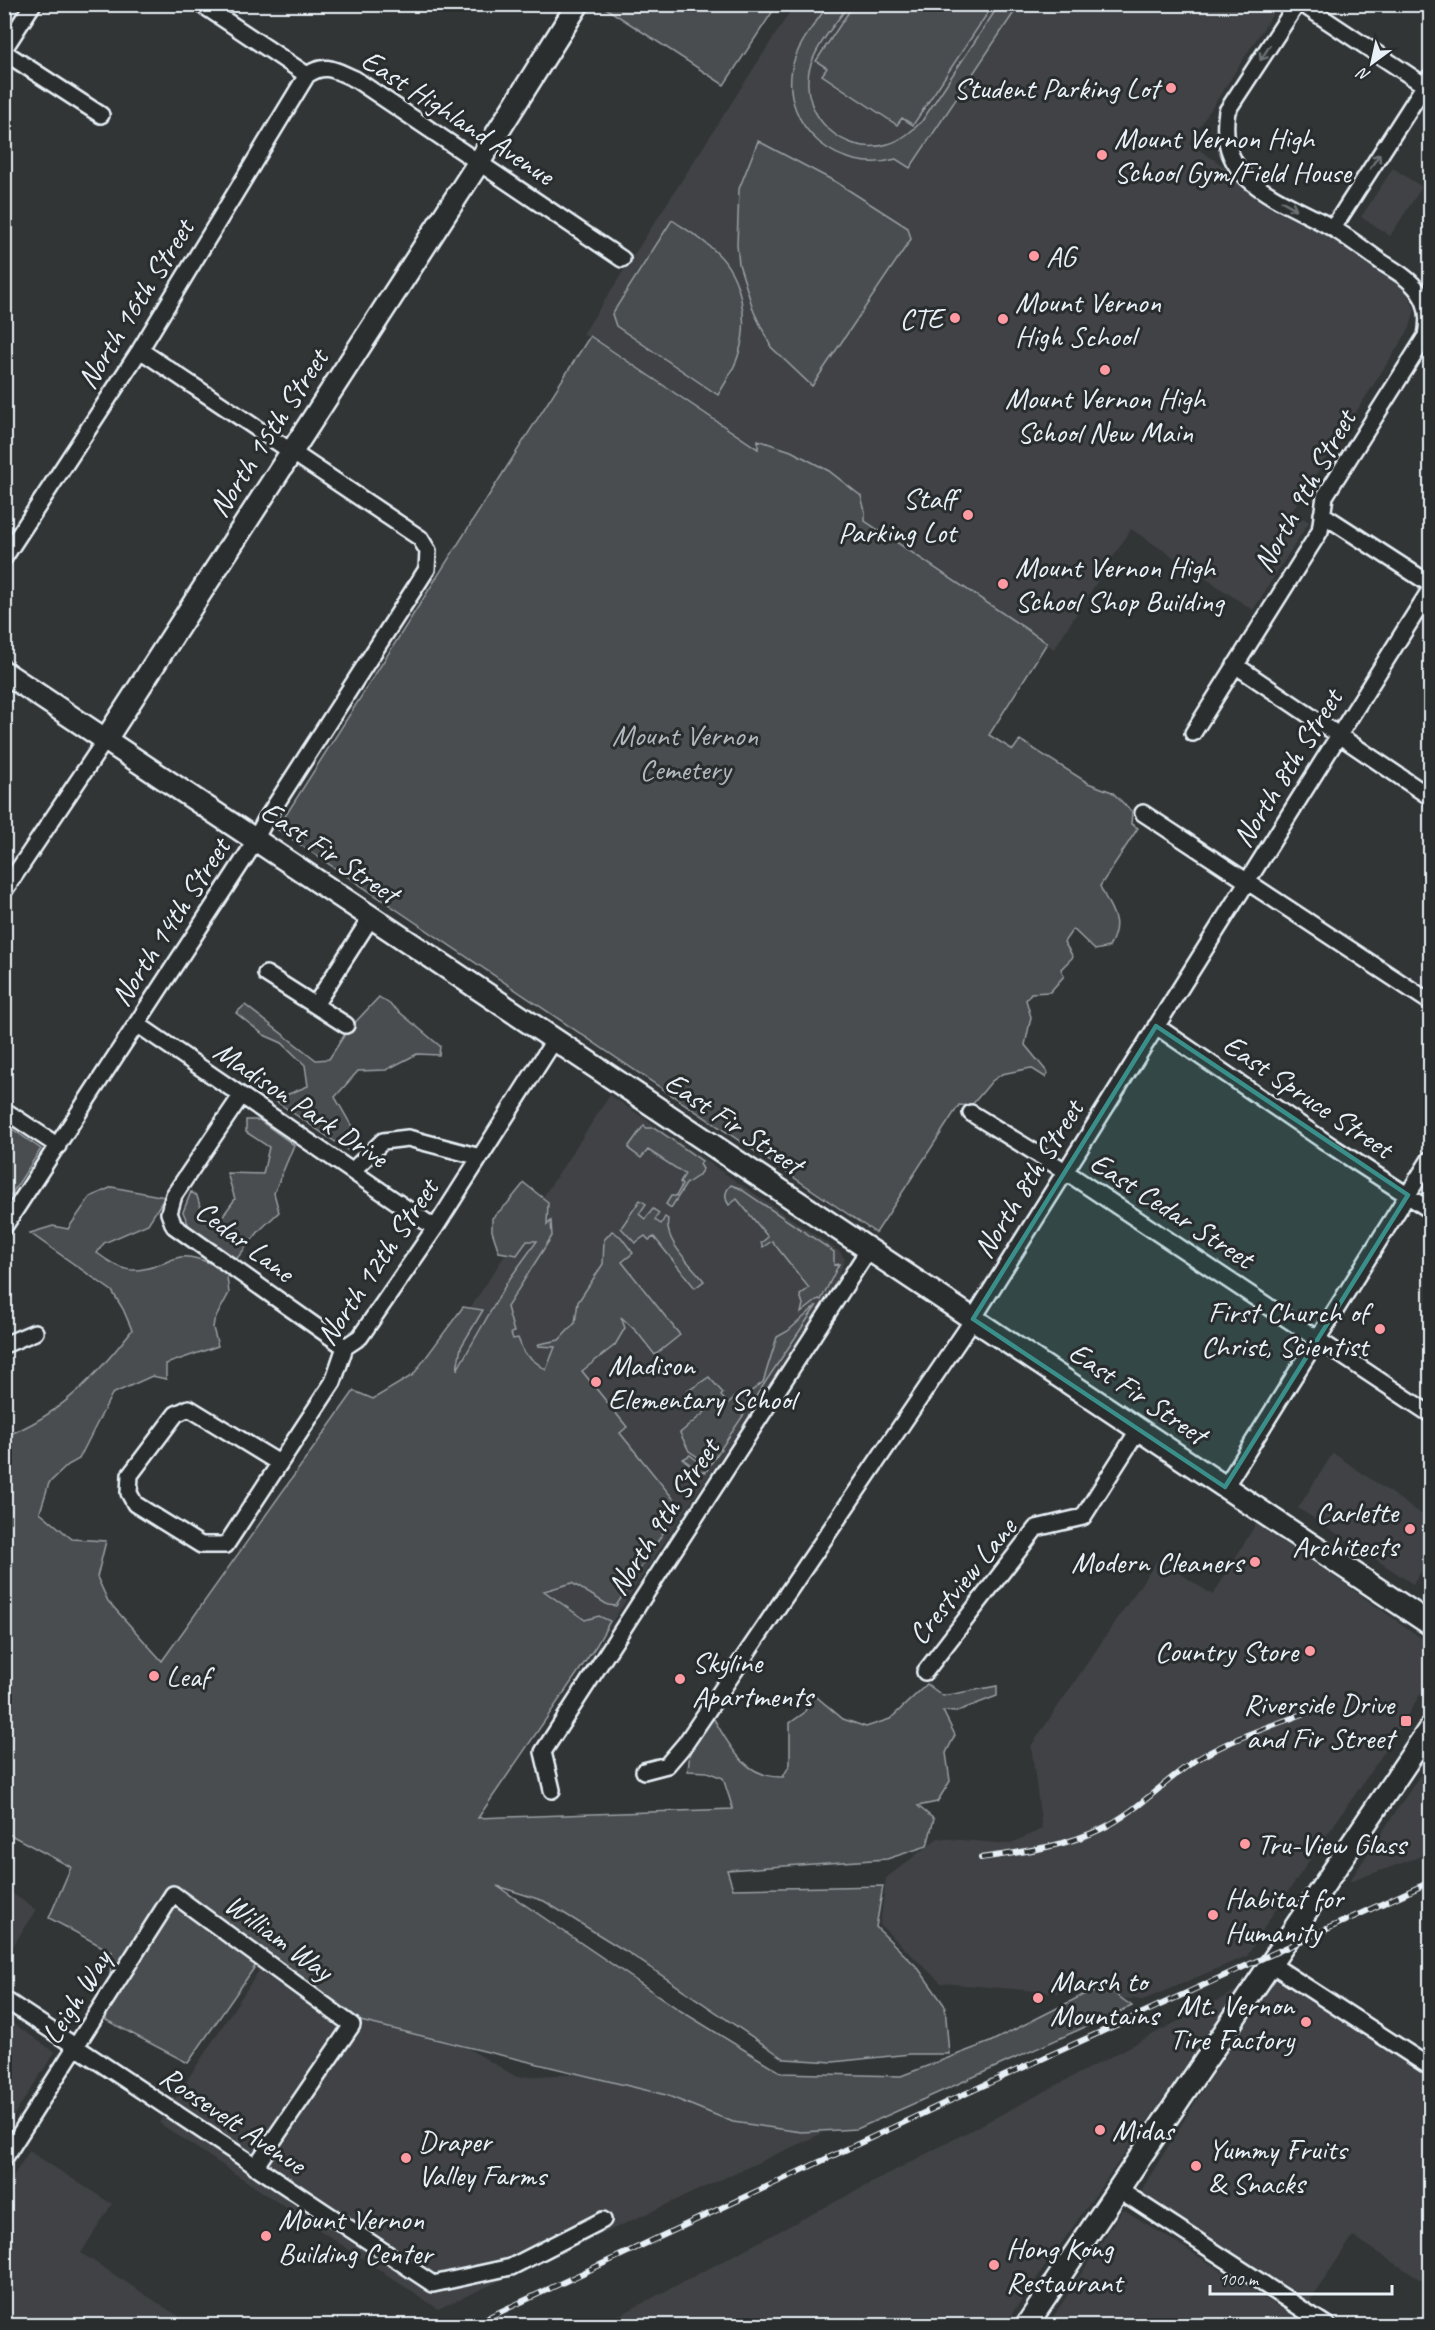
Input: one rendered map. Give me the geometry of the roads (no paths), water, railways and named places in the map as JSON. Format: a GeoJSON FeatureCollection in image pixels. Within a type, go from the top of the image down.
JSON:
{"type":"FeatureCollection","features":[{"type":"Feature","properties":{"kind":"street"},"geometry":{"type":"LineString","coordinates":[[33,4],[4,50],[101,115]]}},
{"type":"Feature","properties":{"kind":"street"},"geometry":{"type":"LineString","coordinates":[[201,4],[307,75]]}},
{"type":"Feature","properties":{"kind":"street","name":"North 15th Street"},"geometry":{"type":"LineString","coordinates":[[4,891],[106,739],[479,162],[578,4]]}},
{"type":"Feature","properties":{"kind":"street"},"geometry":{"type":"LineString","coordinates":[[1297,4],[1227,111],[1225,124],[1227,146],[1246,177],[1265,192],[1333,228],[1407,279],[1420,293],[1428,318],[1428,337]]}},
{"type":"Feature","properties":{"kind":"street"},"geometry":{"type":"LineString","coordinates":[[1302,4],[1429,84],[1333,228]]}},
{"type":"Feature","properties":{"kind":"street","name":"East Highland Avenue"},"geometry":{"type":"LineString","coordinates":[[307,75],[317,69],[328,68],[354,80],[622,259]]}},
{"type":"Feature","properties":{"kind":"street","name":"North 16th Street"},"geometry":{"type":"LineString","coordinates":[[4,558],[140,350],[307,75]]}},
{"type":"Feature","properties":{"kind":"street","name":"North 9th Street"},"geometry":{"type":"LineString","coordinates":[[1192,733],[1320,531],[1325,496],[1428,337]]}},
{"type":"Feature","properties":{"kind":"street"},"geometry":{"type":"LineString","coordinates":[[140,350],[292,451]]}},
{"type":"Feature","properties":{"kind":"street","name":"North 14th Street"},"geometry":{"type":"LineString","coordinates":[[4,1227],[137,1024],[427,569],[428,551],[420,538],[292,451]]}},
{"type":"Feature","properties":{"kind":"street"},"geometry":{"type":"LineString","coordinates":[[1322,514],[1431,584]]}},
{"type":"Feature","properties":{"kind":"street","name":"North 8th Street"},"geometry":{"type":"LineString","coordinates":[[644,1772],[667,1765],[685,1744],[973,1319],[1431,590]]}},
{"type":"Feature","properties":{"kind":"street"},"geometry":{"type":"LineString","coordinates":[[1235,665],[1431,797]]}},
{"type":"Feature","properties":{"kind":"street","name":"East Fir Street"},"geometry":{"type":"LineString","coordinates":[[4,672],[1431,1624]]}},
{"type":"Feature","properties":{"kind":"street"},"geometry":{"type":"LineString","coordinates":[[1143,813],[1431,1002]]}},
{"type":"Feature","properties":{"kind":"street"},"geometry":{"type":"LineString","coordinates":[[315,1005],[372,916]]}},
{"type":"Feature","properties":{"kind":"street"},"geometry":{"type":"LineString","coordinates":[[266,974],[346,1025]]}},
{"type":"Feature","properties":{"kind":"street","name":"Madison Park Drive"},"geometry":{"type":"LineString","coordinates":[[137,1024],[435,1228]]}},
{"type":"Feature","properties":{"kind":"street","name":"East Spruce Street"},"geometry":{"type":"LineString","coordinates":[[1156,1026],[1333,1147],[1431,1210]]}},
{"type":"Feature","properties":{"kind":"street","name":"North 12th Street"},"geometry":{"type":"LineString","coordinates":[[279,1463],[189,1408],[176,1414],[130,1475],[129,1492],[135,1504],[201,1545],[225,1545],[333,1382],[345,1347],[360,1336],[435,1228],[555,1039]]}},
{"type":"Feature","properties":{"kind":"street","name":"Cedar Lane"},"geometry":{"type":"LineString","coordinates":[[241,1096],[174,1195],[169,1213],[174,1226],[345,1347]]}},
{"type":"Feature","properties":{"kind":"street"},"geometry":{"type":"LineString","coordinates":[[4,1110],[58,1146]]}},
{"type":"Feature","properties":{"kind":"street","name":"East Cedar Street"},"geometry":{"type":"LineString","coordinates":[[971,1113],[1065,1172],[1431,1414]]}},
{"type":"Feature","properties":{"kind":"street"},"geometry":{"type":"LineString","coordinates":[[352,1171],[383,1141],[408,1138],[480,1157]]}},
{"type":"Feature","properties":{"kind":"street"},"geometry":{"type":"LineString","coordinates":[[1225,1487],[1431,1159]]}},
{"type":"Feature","properties":{"kind":"street","name":"North 9th Street"},"geometry":{"type":"LineString","coordinates":[[552,1790],[543,1752],[869,1249]]}},
{"type":"Feature","properties":{"kind":"street"},"geometry":{"type":"LineString","coordinates":[[4,1345],[36,1332]]}},
{"type":"Feature","properties":{"kind":"street","name":"Crestview Lane"},"geometry":{"type":"LineString","coordinates":[[924,1672],[1036,1528],[1083,1517],[1139,1429]]}},
{"type":"Feature","properties":{"kind":"street"},"geometry":{"type":"LineString","coordinates":[[1026,2325],[1431,1728]]}},
{"type":"Feature","properties":{"kind":"street","name":"William Way"},"geometry":{"type":"LineString","coordinates":[[173,1894],[352,2025],[255,2167]]}},
{"type":"Feature","properties":{"kind":"street","name":"Leigh Way"},"geometry":{"type":"LineString","coordinates":[[4,2158],[173,1894]]}},
{"type":"Feature","properties":{"kind":"street"},"geometry":{"type":"LineString","coordinates":[[1271,1964],[1431,2067]]}},
{"type":"Feature","properties":{"kind":"street","name":"Roosevelt Avenue"},"geometry":{"type":"LineString","coordinates":[[4,1999],[433,2284],[511,2267],[603,2220]]}},
{"type":"Feature","properties":{"kind":"street"},"geometry":{"type":"LineString","coordinates":[[1118,2189],[1328,2325]]}},
{"type":"Feature","properties":{"kind":"railway"},"geometry":{"type":"LineString","coordinates":[[981,1858],[1057,1845],[1101,1829],[1125,1815],[1182,1770],[1208,1753],[1254,1732],[1319,1708]]}},
{"type":"Feature","properties":{"kind":"railway"},"geometry":{"type":"LineString","coordinates":[[470,2326],[945,2103],[1430,1882]]}},
{"type":"Feature","properties":{"kind":"place","name":"Student Parking Lot"},"geometry":{"type":"Point","coordinates":[1171,88]}},
{"type":"Feature","properties":{"kind":"place","name":"Mount Vernon High School Gym/Field House"},"geometry":{"type":"Point","coordinates":[1102,155]}},
{"type":"Feature","properties":{"kind":"place","name":"AG"},"geometry":{"type":"Point","coordinates":[1034,256]}},
{"type":"Feature","properties":{"kind":"place","name":"CTE"},"geometry":{"type":"Point","coordinates":[955,318]}},
{"type":"Feature","properties":{"kind":"place","name":"Mount Vernon High School"},"geometry":{"type":"Point","coordinates":[1003,319]}},
{"type":"Feature","properties":{"kind":"place","name":"Mount Vernon High School New Main"},"geometry":{"type":"Point","coordinates":[1105,370]}},
{"type":"Feature","properties":{"kind":"place","name":"Staff Parking Lot"},"geometry":{"type":"Point","coordinates":[968,515]}},
{"type":"Feature","properties":{"kind":"place","name":"Mount Vernon High School Shop Building"},"geometry":{"type":"Point","coordinates":[1003,584]}},
{"type":"Feature","properties":{"kind":"place","name":"First Church of Christ, Scientist"},"geometry":{"type":"Point","coordinates":[1380,1329]}},
{"type":"Feature","properties":{"kind":"place","name":"Madison Elementary School"},"geometry":{"type":"Point","coordinates":[596,1382]}},
{"type":"Feature","properties":{"kind":"place","name":"Carlette Architects"},"geometry":{"type":"Point","coordinates":[1410,1529]}},
{"type":"Feature","properties":{"kind":"place","name":"Modern Cleaners"},"geometry":{"type":"Point","coordinates":[1255,1562]}},
{"type":"Feature","properties":{"kind":"place","name":"Country Store"},"geometry":{"type":"Point","coordinates":[1310,1651]}},
{"type":"Feature","properties":{"kind":"place","name":"Leaf"},"geometry":{"type":"Point","coordinates":[154,1676]}},
{"type":"Feature","properties":{"kind":"place","name":"Skyline Apartments"},"geometry":{"type":"Point","coordinates":[680,1679]}},
{"type":"Feature","properties":{"kind":"place","name":"Riverside Drive and Fir Street"},"geometry":{"type":"Point","coordinates":[1406,1721]}},
{"type":"Feature","properties":{"kind":"place","name":"Tru-View Glass"},"geometry":{"type":"Point","coordinates":[1245,1844]}},
{"type":"Feature","properties":{"kind":"place","name":"Habitat for Humanity"},"geometry":{"type":"Point","coordinates":[1213,1915]}},
{"type":"Feature","properties":{"kind":"place","name":"Marsh to Mountains"},"geometry":{"type":"Point","coordinates":[1038,1998]}},
{"type":"Feature","properties":{"kind":"place","name":"Mt. Vernon Tire Factory"},"geometry":{"type":"Point","coordinates":[1306,2022]}},
{"type":"Feature","properties":{"kind":"place","name":"Midas"},"geometry":{"type":"Point","coordinates":[1100,2130]}},
{"type":"Feature","properties":{"kind":"place","name":"Draper Valley Farms"},"geometry":{"type":"Point","coordinates":[406,2158]}},
{"type":"Feature","properties":{"kind":"place","name":"Yummy Fruits & Snacks"},"geometry":{"type":"Point","coordinates":[1196,2166]}},
{"type":"Feature","properties":{"kind":"place","name":"Mount Vernon Building Center"},"geometry":{"type":"Point","coordinates":[266,2236]}},
{"type":"Feature","properties":{"kind":"place","name":"Hong Kong Restaurant"},"geometry":{"type":"Point","coordinates":[994,2265]}},
{"type":"Feature","properties":{"kind":"park label","name":"Mount Vernon Cemetery"},"geometry":{"type":"Point","coordinates":[685,752]}}]}
